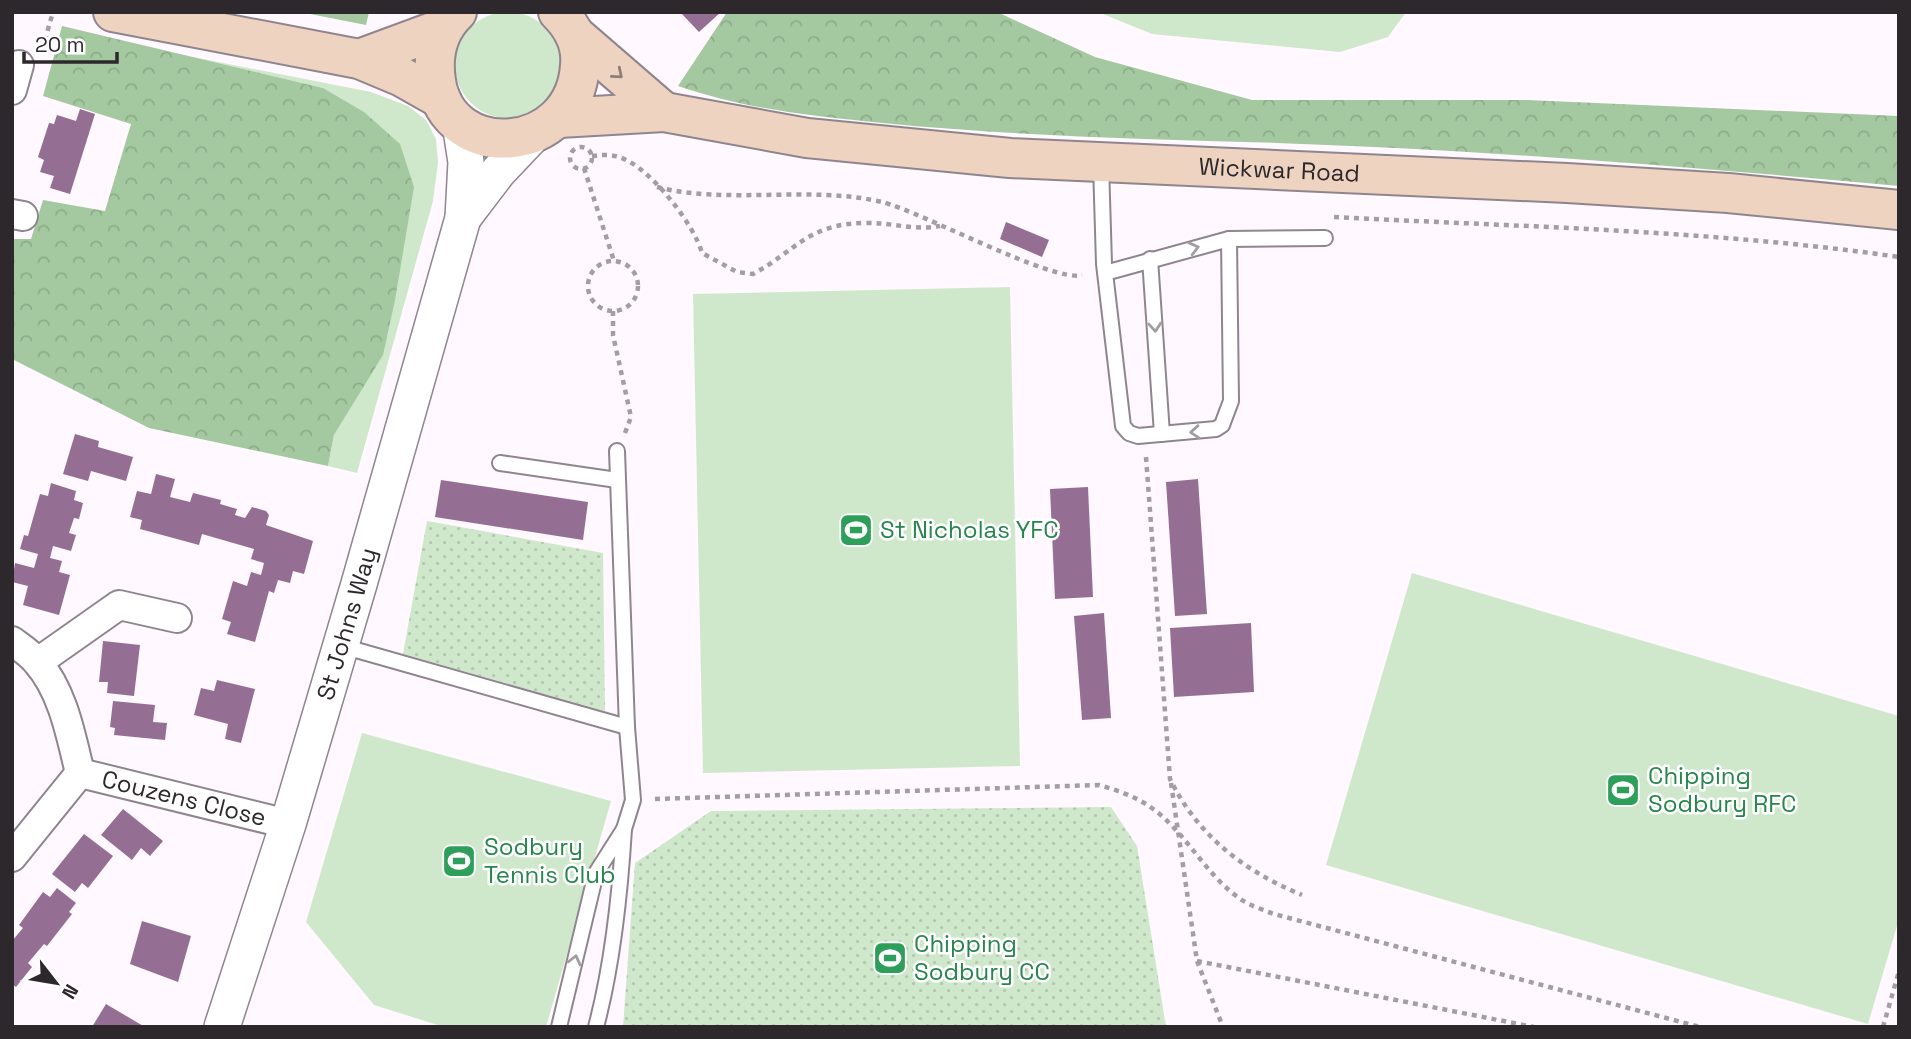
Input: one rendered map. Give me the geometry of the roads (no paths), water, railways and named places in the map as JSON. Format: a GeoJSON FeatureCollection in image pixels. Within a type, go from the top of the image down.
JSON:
{"type":"FeatureCollection","features":[{"type":"Feature","properties":{"kind":"main road","name":"Wickwar Road"},"geometry":{"type":"LineString","coordinates":[[113,12],[359,59],[402,77],[450,111],[474,132],[494,138],[546,126],[664,112],[741,128],[858,144],[1101,163],[1567,183],[1728,193],[1899,210]]}},
{"type":"Feature","properties":{"kind":"main road"},"geometry":{"type":"LineString","coordinates":[[359,59],[450,20]]}},
{"type":"Feature","properties":{"kind":"main road"},"geometry":{"type":"LineString","coordinates":[[450,20],[433,60],[450,111]]}},
{"type":"Feature","properties":{"kind":"main road","name":"Wickwar Road"},"geometry":{"type":"LineString","coordinates":[[546,126],[570,104],[579,82],[581,58],[566,24]]}},
{"type":"Feature","properties":{"kind":"main road","name":"Wickwar Road"},"geometry":{"type":"LineString","coordinates":[[566,24],[664,112]]}},
{"type":"Feature","properties":{"kind":"street","name":"St Johns Way"},"geometry":{"type":"LineString","coordinates":[[222,1027],[288,824],[463,218],[466,162],[450,111]]}},
{"type":"Feature","properties":{"kind":"street","name":"St Johns Way"},"geometry":{"type":"LineString","coordinates":[[463,218],[498,172],[546,126]]}},
{"type":"Feature","properties":{"kind":"street"},"geometry":{"type":"LineString","coordinates":[[38,662],[119,605],[177,618]]}},
{"type":"Feature","properties":{"kind":"street","name":"Couzens Close"},"geometry":{"type":"LineString","coordinates":[[12,641],[38,662],[55,692],[69,729],[80,773]]}},
{"type":"Feature","properties":{"kind":"street","name":"Couzens Close"},"geometry":{"type":"LineString","coordinates":[[80,773],[288,824]]}},
{"type":"Feature","properties":{"kind":"street","name":"Couzens Close"},"geometry":{"type":"LineString","coordinates":[[12,857],[80,773]]}},
{"type":"Feature","properties":{"kind":"lane"},"geometry":{"type":"LineString","coordinates":[[1101,163],[1105,268],[1120,419],[1126,431],[1133,435],[1216,429],[1228,410],[1231,401],[1230,239]]}},
{"type":"Feature","properties":{"kind":"lane"},"geometry":{"type":"LineString","coordinates":[[1105,268],[1230,239],[1325,238]]}},
{"type":"Feature","properties":{"kind":"lane"},"geometry":{"type":"LineString","coordinates":[[1150,259],[1162,434]]}},
{"type":"Feature","properties":{"kind":"lane"},"geometry":{"type":"LineString","coordinates":[[596,1027],[604,997],[624,829],[633,800],[627,727],[617,451]]}},
{"type":"Feature","properties":{"kind":"lane"},"geometry":{"type":"LineString","coordinates":[[500,463],[617,480]]}},
{"type":"Feature","properties":{"kind":"lane"},"geometry":{"type":"LineString","coordinates":[[340,646],[627,727]]}},
{"type":"Feature","properties":{"kind":"lane"},"geometry":{"type":"LineString","coordinates":[[559,1027],[596,873],[610,847],[624,829]]}},
{"type":"Feature","properties":{"kind":"place","name":"St Nicholas YFC"},"geometry":{"type":"Point","coordinates":[856,530]}},
{"type":"Feature","properties":{"kind":"place","name":"Chipping Sodbury RFC"},"geometry":{"type":"Point","coordinates":[1623,790]}},
{"type":"Feature","properties":{"kind":"place","name":"Sodbury Tennis Club"},"geometry":{"type":"Point","coordinates":[459,861]}},
{"type":"Feature","properties":{"kind":"place","name":"Chipping Sodbury CC"},"geometry":{"type":"Point","coordinates":[890,958]}}]}
